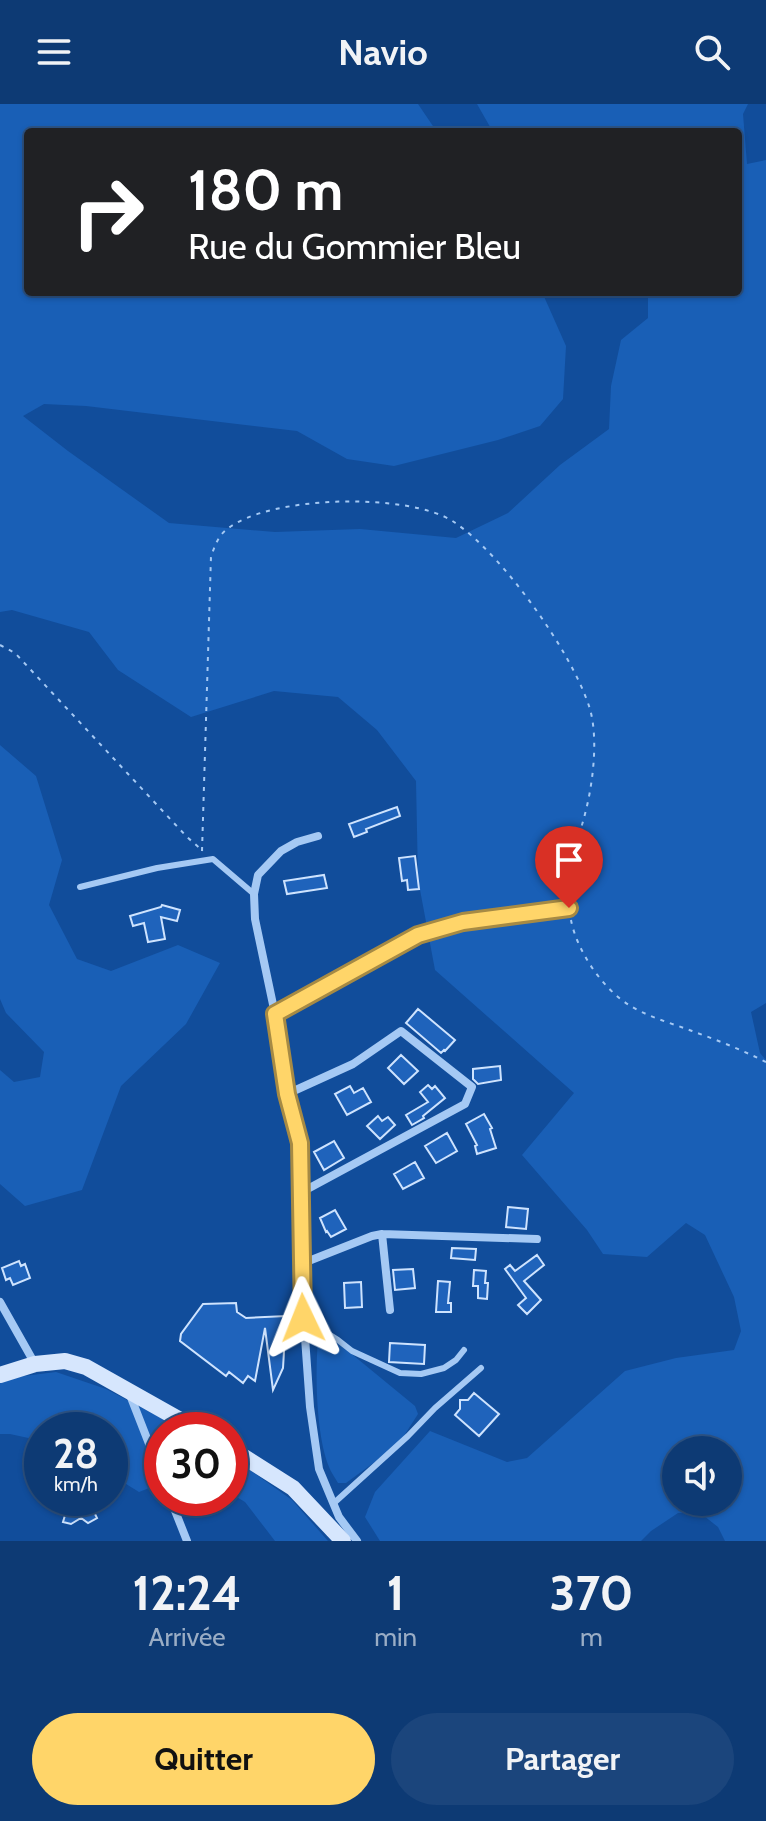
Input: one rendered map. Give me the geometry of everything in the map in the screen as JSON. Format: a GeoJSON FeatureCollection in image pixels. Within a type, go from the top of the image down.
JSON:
{"type":"FeatureCollection","features":[{"type":"Feature","properties":{"kind":"main road"},"geometry":{"type":"LineString","coordinates":[[0,1375],[35,1364],[65,1361],[86,1367],[166,1412]]}},
{"type":"Feature","properties":{"kind":"main road"},"geometry":{"type":"LineString","coordinates":[[248,1459],[293,1488],[343,1541]]}},
{"type":"Feature","properties":{"kind":"street"},"geometry":{"type":"LineString","coordinates":[[318,836],[281,851],[258,875],[254,894],[255,919],[275,1014],[287,1094],[300,1143],[303,1318],[310,1407],[319,1469],[339,1517],[357,1541]]}},
{"type":"Feature","properties":{"kind":"street"},"geometry":{"type":"LineString","coordinates":[[275,1014],[418,935],[463,922],[569,908]]}},
{"type":"Feature","properties":{"kind":"street"},"geometry":{"type":"LineString","coordinates":[[287,1094],[353,1064],[401,1031],[472,1087],[465,1104],[302,1192]]}},
{"type":"Feature","properties":{"kind":"street"},"geometry":{"type":"LineString","coordinates":[[301,1264],[382,1234],[537,1239]]}},
{"type":"Feature","properties":{"kind":"street"},"geometry":{"type":"LineString","coordinates":[[382,1234],[390,1310]]}},
{"type":"Feature","properties":{"kind":"street"},"geometry":{"type":"LineString","coordinates":[[0,1302],[35,1364]]}},
{"type":"Feature","properties":{"kind":"street"},"geometry":{"type":"LineString","coordinates":[[128,1391],[144,1431]]}},
{"type":"Feature","properties":{"kind":"street"},"geometry":{"type":"LineString","coordinates":[[177,1516],[187,1541]]}},
{"type":"Feature","properties":{"kind":"lane"},"geometry":{"type":"LineString","coordinates":[[80,887],[157,868],[213,859],[254,894]]}},
{"type":"Feature","properties":{"kind":"lane"},"geometry":{"type":"LineString","coordinates":[[303,1318],[352,1351],[400,1373],[421,1374],[444,1368],[464,1350]]}},
{"type":"Feature","properties":{"kind":"lane"},"geometry":{"type":"LineString","coordinates":[[334,1503],[481,1368]]}},
{"type":"Feature","properties":{"kind":"path"},"geometry":{"type":"LineString","coordinates":[[0,645],[15,653],[202,851],[211,556],[222,532],[250,516],[299,503],[330,501],[402,505],[451,520],[482,544],[539,614],[578,680],[590,709],[592,773],[586,810],[571,863],[569,908],[573,931],[585,960],[627,1004],[656,1018],[737,1047],[766,1062]]}},
{"type":"Feature","properties":{"kind":"shaded area"},"geometry":{"type":"Polygon","coordinates":[[[0,104],[418,104],[434,128],[24,128],[24,296],[544,296],[566,346],[563,399],[540,426],[498,440],[394,466],[347,459],[297,431],[86,406],[44,404],[23,416],[169,523],[275,532],[360,529],[456,538],[508,513],[560,465],[609,429],[611,386],[621,340],[648,318],[648,296],[742,296],[742,128],[491,128],[477,104],[748,104],[743,114],[747,164],[766,160],[766,1003],[751,1012],[760,1053],[766,1060],[766,1541],[725,1541],[718,1527],[704,1516],[742,1516],[742,1436],[662,1436],[662,1516],[674,1516],[641,1541],[380,1541],[365,1517],[375,1492],[430,1431],[507,1462],[527,1458],[625,1371],[676,1358],[734,1350],[741,1331],[734,1297],[705,1235],[686,1223],[647,1257],[603,1254],[587,1230],[522,1155],[574,1093],[435,970],[418,879],[416,781],[377,730],[338,697],[274,691],[191,717],[118,670],[89,632],[12,610],[0,612],[0,104]]]}},
{"type":"Feature","properties":{"kind":"shaded area"},"geometry":{"type":"Polygon","coordinates":[[[0,745],[36,776],[62,860],[49,905],[77,959],[111,971],[178,945],[220,963],[186,1024],[121,1086],[82,1190],[25,1206],[0,1184],[0,1070],[14,1082],[40,1077],[44,1052],[6,1013],[0,999],[0,745]]]}},
{"type":"Feature","properties":{"kind":"shaded area"},"geometry":{"type":"Polygon","coordinates":[[[331,1337],[415,1406],[418,1414],[398,1445],[346,1483],[338,1483],[332,1473],[321,1438],[317,1354],[318,1340],[331,1337]]]}},
{"type":"Feature","properties":{"kind":"shaded area"},"geometry":{"type":"Polygon","coordinates":[[[56,1372],[106,1389],[150,1412],[144,1412],[144,1490],[139,1492],[128,1485],[128,1412],[24,1412],[24,1437],[0,1434],[0,1379],[56,1372]]]}},
{"type":"Feature","properties":{"kind":"shaded area"},"geometry":{"type":"Polygon","coordinates":[[[248,1469],[292,1500],[328,1541],[275,1541],[248,1506],[248,1469]]]}},
{"type":"Feature","properties":{"kind":"building"},"geometry":{"type":"Polygon","coordinates":[[[397,807],[400,816],[354,837],[349,824],[397,807]]]}},
{"type":"Feature","properties":{"kind":"building"},"geometry":{"type":"Polygon","coordinates":[[[415,856],[419,889],[408,890],[407,880],[402,881],[399,858],[415,856]]]}},
{"type":"Feature","properties":{"kind":"building"},"geometry":{"type":"Polygon","coordinates":[[[324,875],[327,888],[287,894],[284,881],[324,875]]]}},
{"type":"Feature","properties":{"kind":"building"},"geometry":{"type":"Polygon","coordinates":[[[162,905],[180,910],[177,921],[161,917],[165,939],[148,942],[144,923],[133,926],[130,916],[162,905]]]}},
{"type":"Feature","properties":{"kind":"building"},"geometry":{"type":"Polygon","coordinates":[[[418,1009],[455,1040],[445,1051],[441,1053],[406,1023],[418,1009]]]}},
{"type":"Feature","properties":{"kind":"building"},"geometry":{"type":"Polygon","coordinates":[[[401,1055],[418,1071],[404,1084],[388,1068],[401,1055]]]}},
{"type":"Feature","properties":{"kind":"building"},"geometry":{"type":"Polygon","coordinates":[[[500,1066],[501,1080],[478,1084],[473,1079],[473,1069],[500,1066]]]}},
{"type":"Feature","properties":{"kind":"building"},"geometry":{"type":"Polygon","coordinates":[[[428,1085],[432,1089],[435,1086],[445,1098],[412,1125],[406,1115],[428,1102],[420,1092],[428,1085]]]}},
{"type":"Feature","properties":{"kind":"building"},"geometry":{"type":"Polygon","coordinates":[[[350,1086],[354,1093],[363,1088],[371,1102],[347,1115],[335,1094],[350,1086]]]}},
{"type":"Feature","properties":{"kind":"building"},"geometry":{"type":"Polygon","coordinates":[[[484,1114],[492,1128],[496,1148],[477,1154],[477,1145],[466,1124],[484,1114]]]}},
{"type":"Feature","properties":{"kind":"building"},"geometry":{"type":"Polygon","coordinates":[[[378,1116],[382,1121],[388,1117],[395,1125],[380,1139],[367,1126],[378,1116]]]}},
{"type":"Feature","properties":{"kind":"building"},"geometry":{"type":"Polygon","coordinates":[[[447,1133],[457,1151],[436,1163],[425,1146],[447,1133]]]}},
{"type":"Feature","properties":{"kind":"building"},"geometry":{"type":"Polygon","coordinates":[[[334,1141],[344,1158],[324,1170],[314,1152],[334,1141]]]}},
{"type":"Feature","properties":{"kind":"building"},"geometry":{"type":"Polygon","coordinates":[[[415,1162],[424,1178],[403,1189],[394,1174],[415,1162]]]}},
{"type":"Feature","properties":{"kind":"building"},"geometry":{"type":"Polygon","coordinates":[[[508,1207],[528,1209],[526,1229],[506,1227],[508,1207]]]}},
{"type":"Feature","properties":{"kind":"building"},"geometry":{"type":"Polygon","coordinates":[[[335,1210],[346,1229],[331,1237],[320,1218],[335,1210]]]}},
{"type":"Feature","properties":{"kind":"building"},"geometry":{"type":"Polygon","coordinates":[[[452,1248],[476,1249],[475,1260],[451,1258],[452,1248]]]}},
{"type":"Feature","properties":{"kind":"building"},"geometry":{"type":"Polygon","coordinates":[[[537,1255],[544,1265],[524,1281],[541,1300],[527,1314],[518,1305],[526,1298],[505,1269],[510,1265],[515,1271],[537,1255]]]}},
{"type":"Feature","properties":{"kind":"building"},"geometry":{"type":"Polygon","coordinates":[[[19,1261],[21,1266],[25,1264],[30,1278],[13,1285],[10,1278],[6,1280],[2,1268],[19,1261]]]}},
{"type":"Feature","properties":{"kind":"building"},"geometry":{"type":"Polygon","coordinates":[[[413,1269],[415,1288],[395,1290],[393,1270],[413,1269]]]}},
{"type":"Feature","properties":{"kind":"building"},"geometry":{"type":"Polygon","coordinates":[[[474,1270],[486,1271],[487,1299],[478,1298],[478,1286],[473,1286],[474,1270]]]}},
{"type":"Feature","properties":{"kind":"building"},"geometry":{"type":"Polygon","coordinates":[[[438,1281],[450,1282],[448,1303],[451,1303],[451,1312],[436,1312],[438,1281]]]}},
{"type":"Feature","properties":{"kind":"building"},"geometry":{"type":"Polygon","coordinates":[[[361,1282],[362,1307],[345,1308],[344,1283],[361,1282]]]}},
{"type":"Feature","properties":{"kind":"building"},"geometry":{"type":"Polygon","coordinates":[[[236,1303],[237,1312],[246,1318],[286,1316],[288,1339],[283,1339],[283,1368],[273,1390],[265,1328],[255,1381],[248,1376],[243,1383],[229,1372],[226,1376],[180,1341],[181,1334],[203,1304],[236,1303]]]}},
{"type":"Feature","properties":{"kind":"building"},"geometry":{"type":"Polygon","coordinates":[[[390,1343],[425,1345],[424,1364],[389,1362],[390,1343]]]}},
{"type":"Feature","properties":{"kind":"building"},"geometry":{"type":"Polygon","coordinates":[[[474,1393],[499,1414],[479,1436],[455,1415],[460,1409],[460,1400],[468,1400],[474,1393]]]}},
{"type":"Feature","properties":{"kind":"building"},"geometry":{"type":"Polygon","coordinates":[[[65,1516],[97,1518],[88,1523],[81,1518],[71,1524],[63,1522],[65,1516]]]}},
{"type":"Feature","properties":{"kind":"route"},"geometry":{"type":"LineString","coordinates":[[303,1318],[300,1143],[287,1094],[275,1014],[418,935],[463,922],[569,908]]}}]}
